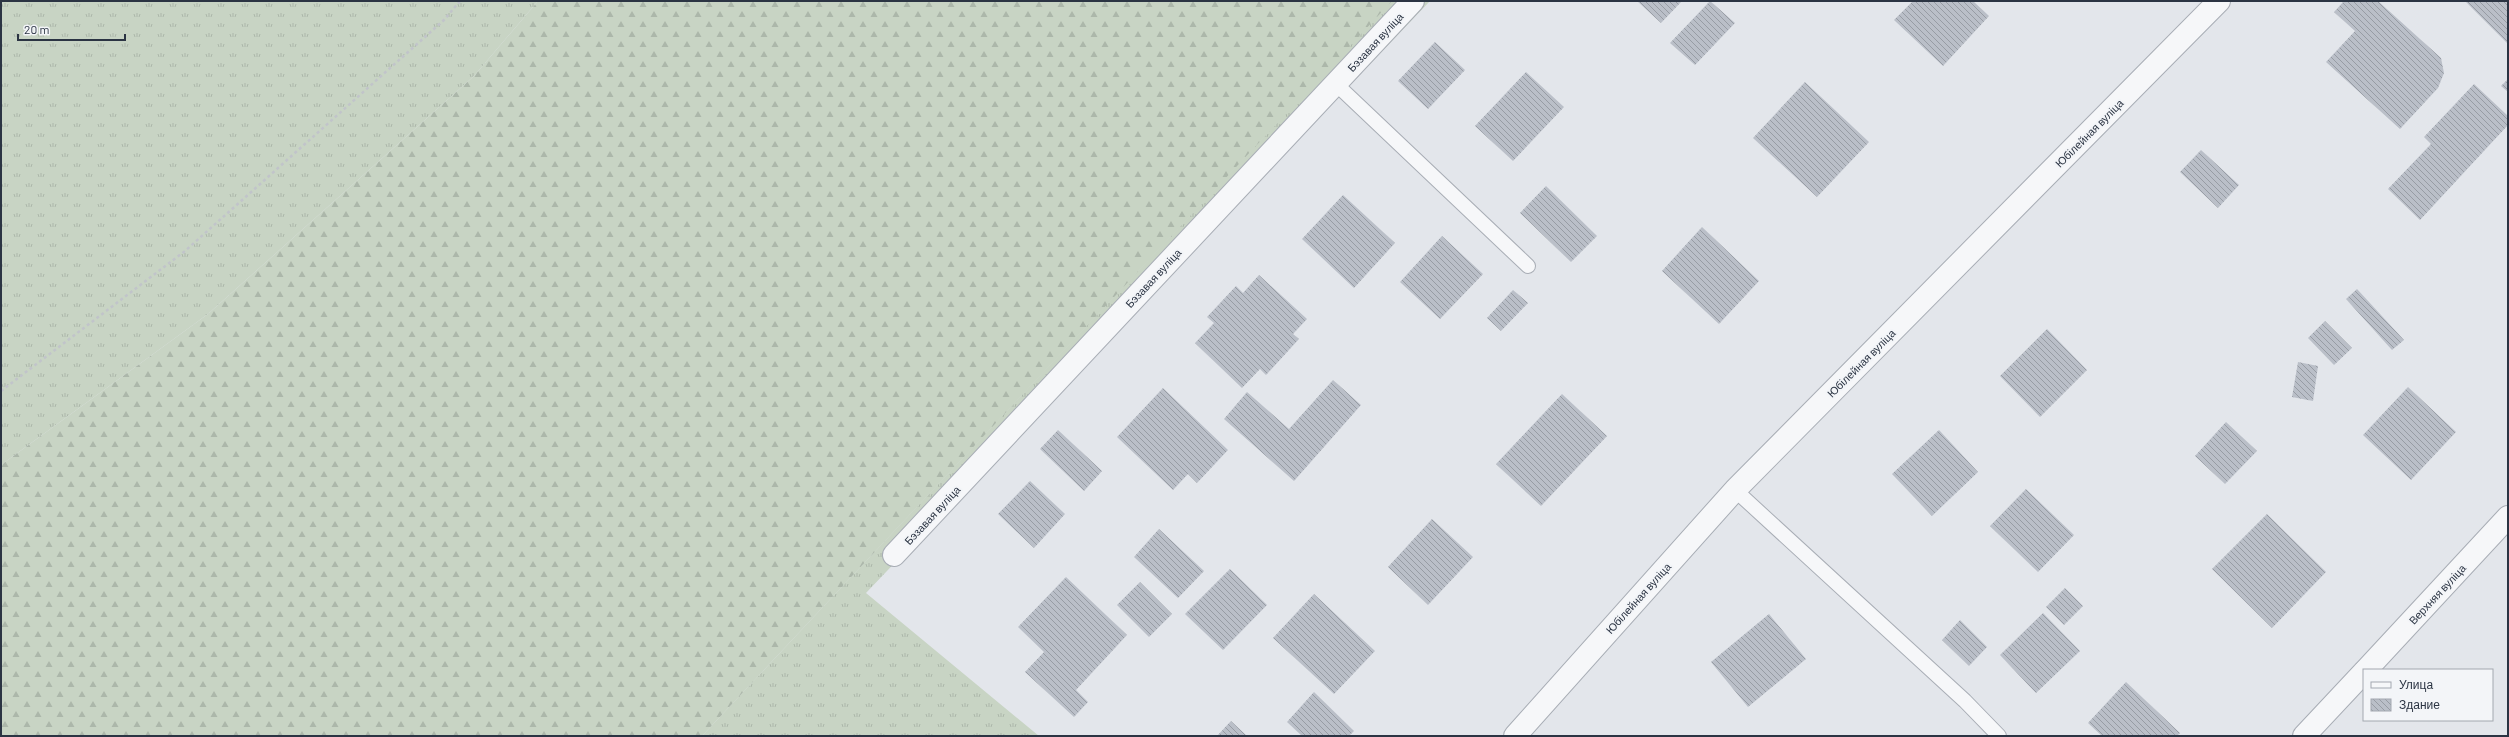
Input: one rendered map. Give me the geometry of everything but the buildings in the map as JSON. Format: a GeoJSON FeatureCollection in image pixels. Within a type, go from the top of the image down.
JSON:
{"type":"FeatureCollection","features":[{"type":"Feature","properties":{"kind":"street","name":"Бэзавая вуліца"},"geometry":{"type":"LineString","coordinates":[[894,555],[1413,1]]}},
{"type":"Feature","properties":{"kind":"street","name":"Юбілейная вуліца"},"geometry":{"type":"LineString","coordinates":[[1514,736],[1735,490],[2219,1]]}},
{"type":"Feature","properties":{"kind":"street","name":"Верхняя вуліца"},"geometry":{"type":"LineString","coordinates":[[2367,669],[2508,517]]}},
{"type":"Feature","properties":{"kind":"street","name":"Верхняя вуліца"},"geometry":{"type":"LineString","coordinates":[[2304,736],[2363,673]]}},
{"type":"Feature","properties":{"kind":"lane"},"geometry":{"type":"LineString","coordinates":[[1336,84],[1528,266]]}},
{"type":"Feature","properties":{"kind":"lane"},"geometry":{"type":"LineString","coordinates":[[1735,490],[1965,701],[1999,736]]}},
{"type":"Feature","properties":{"kind":"path"},"geometry":{"type":"LineString","coordinates":[[1,391],[185,251],[444,20],[460,1]]}},
{"type":"Feature","properties":{"kind":"green space"},"geometry":{"type":"Polygon","coordinates":[[[1,1],[538,1],[474,76],[208,314],[1,465],[1,1]]]}},
{"type":"Feature","properties":{"kind":"green space"},"geometry":{"type":"Polygon","coordinates":[[[538,1],[1392,1],[702,736],[1,736],[1,465],[208,314],[474,76],[538,1]]]}},
{"type":"Feature","properties":{"kind":"green space"},"geometry":{"type":"Polygon","coordinates":[[[1391,1],[1430,1],[866,593],[1039,736],[702,736],[1391,1]]]}}]}
